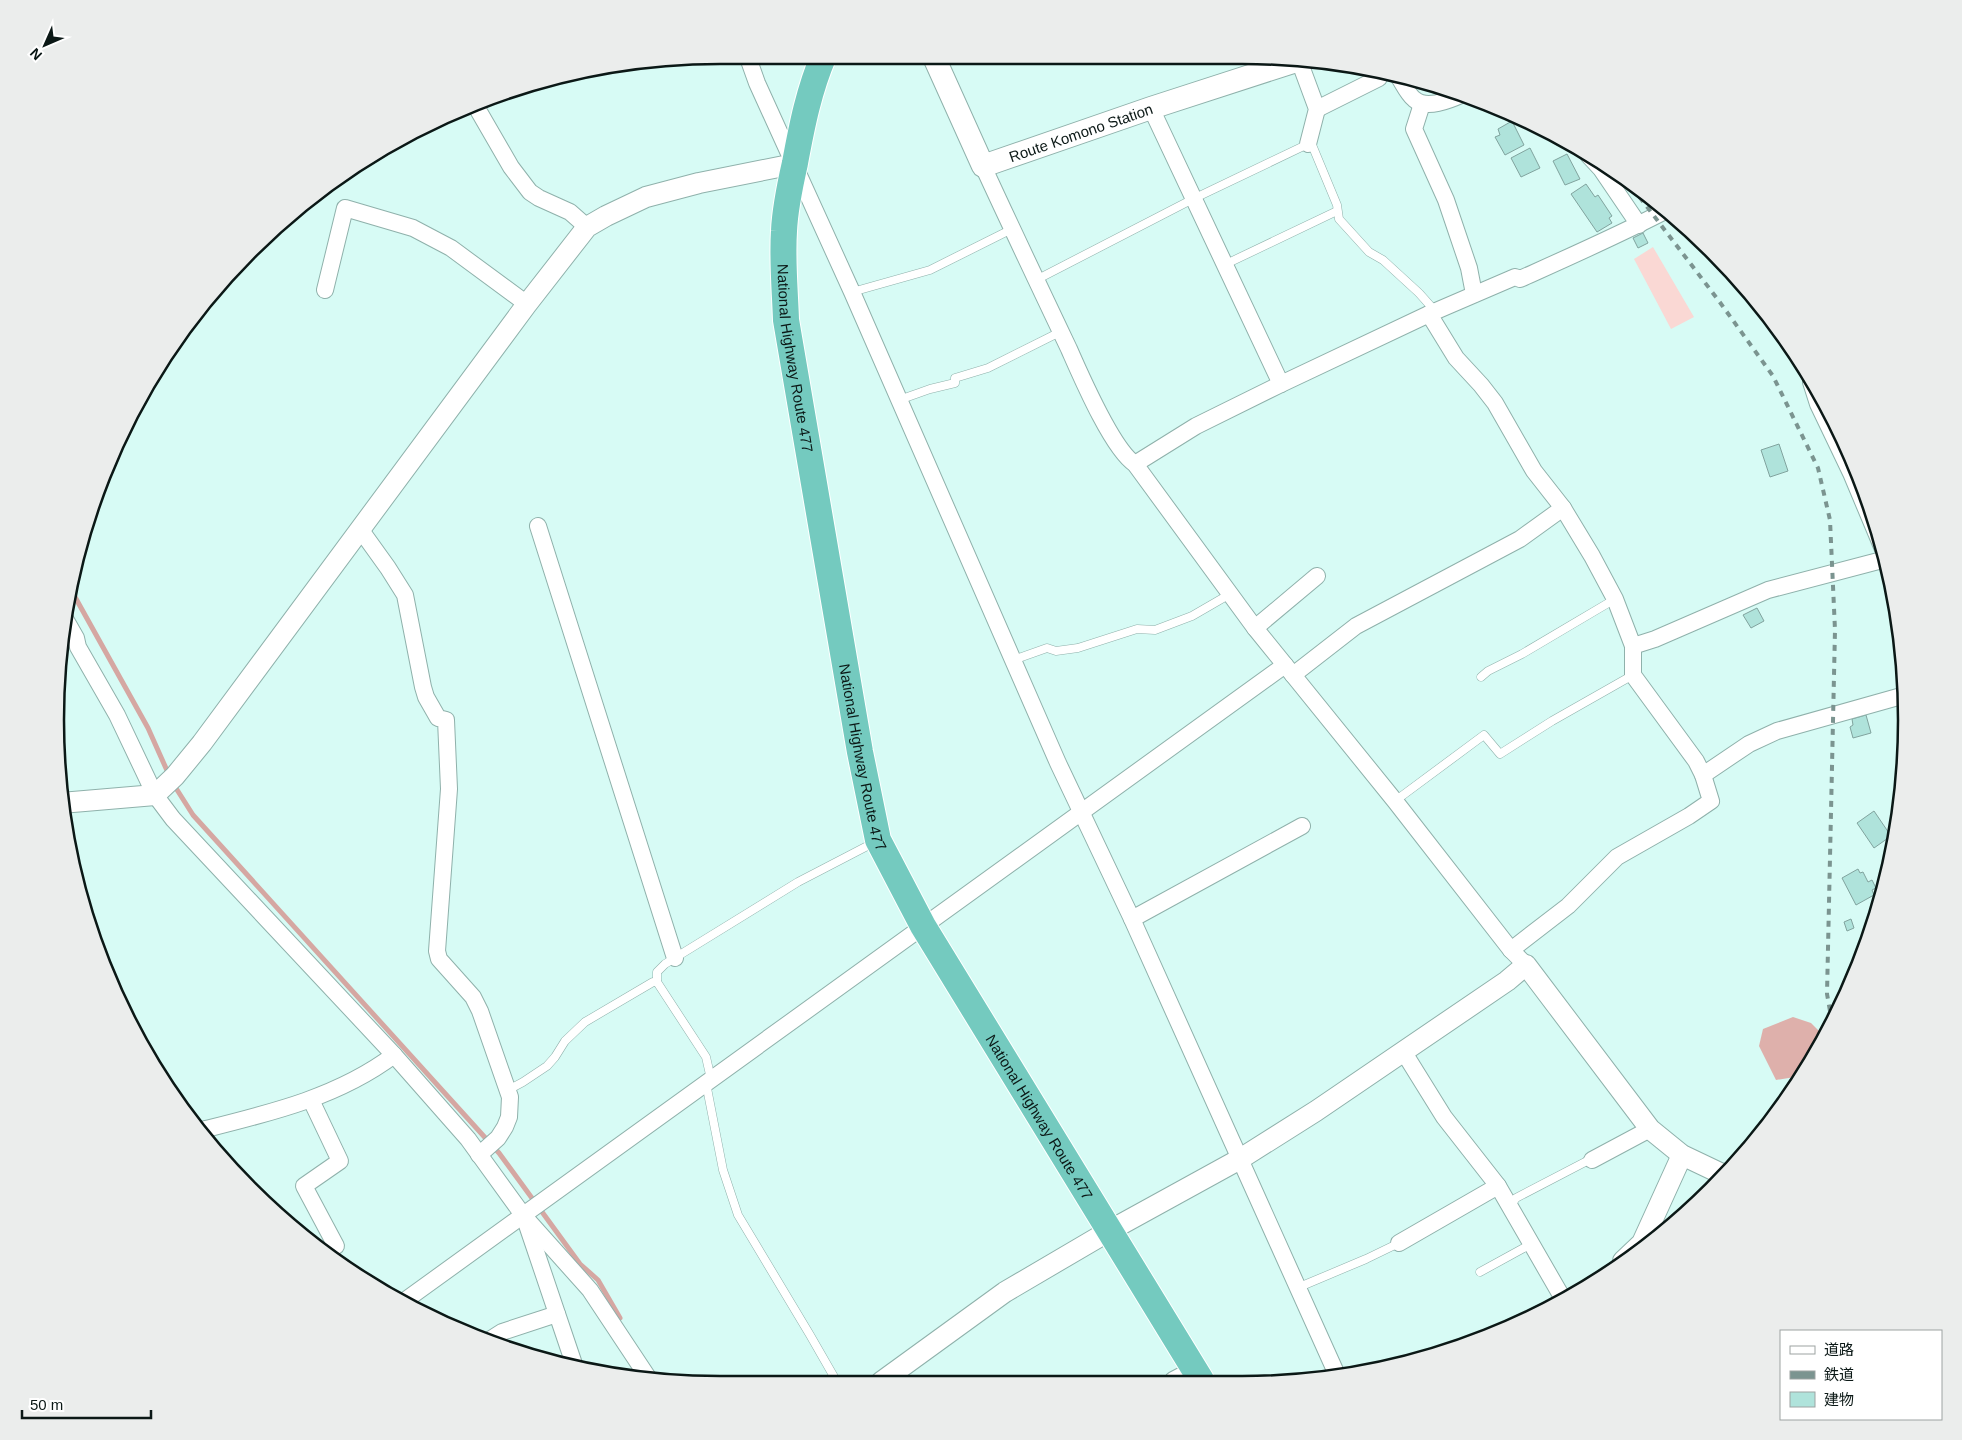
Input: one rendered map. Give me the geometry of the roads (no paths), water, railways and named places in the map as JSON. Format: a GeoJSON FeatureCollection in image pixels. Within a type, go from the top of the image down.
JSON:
{"type":"FeatureCollection","features":[{"type":"Feature","properties":{"kind":"highway","name":"National Highway Route 477"},"geometry":{"type":"LineString","coordinates":[[820,64],[811,84],[794,164],[784,230],[783,261],[786,320],[860,752],[878,840],[923,926],[1109,1231],[1188,1376]]}},
{"type":"Feature","properties":{"kind":"main road"},"geometry":{"type":"LineString","coordinates":[[937,64],[983,166]]}},
{"type":"Feature","properties":{"kind":"main road","name":"Route Komono Station"},"geometry":{"type":"LineString","coordinates":[[983,166],[1151,108],[1285,65]]}},
{"type":"Feature","properties":{"kind":"street"},"geometry":{"type":"LineString","coordinates":[[750,64],[1058,762],[1132,919],[1335,1370]]}},
{"type":"Feature","properties":{"kind":"street"},"geometry":{"type":"LineString","coordinates":[[1301,67],[1317,109],[1309,141]]}},
{"type":"Feature","properties":{"kind":"street"},"geometry":{"type":"LineString","coordinates":[[1317,109],[1379,78]]}},
{"type":"Feature","properties":{"kind":"street"},"geometry":{"type":"LineString","coordinates":[[1403,84],[1413,98],[1422,104],[1436,104],[1451,98]]}},
{"type":"Feature","properties":{"kind":"street"},"geometry":{"type":"LineString","coordinates":[[1422,104],[1414,129],[1446,200],[1469,268],[1474,294]]}},
{"type":"Feature","properties":{"kind":"street"},"geometry":{"type":"LineString","coordinates":[[1151,108],[1281,384]]}},
{"type":"Feature","properties":{"kind":"street"},"geometry":{"type":"LineString","coordinates":[[478,110],[512,167],[530,192],[570,212],[587,227]]}},
{"type":"Feature","properties":{"kind":"street"},"geometry":{"type":"LineString","coordinates":[[69,802],[164,787],[202,743],[527,304],[587,227],[646,197],[699,183],[794,164]]}},
{"type":"Feature","properties":{"kind":"street"},"geometry":{"type":"LineString","coordinates":[[983,166],[1060,332],[1108,428],[1128,460],[1135,464],[1255,628],[1395,801],[1511,950],[1526,965],[1650,1129],[1682,1155],[1717,1172]]}},
{"type":"Feature","properties":{"kind":"street"},"geometry":{"type":"LineString","coordinates":[[1603,171],[1639,225]]}},
{"type":"Feature","properties":{"kind":"street"},"geometry":{"type":"LineString","coordinates":[[325,290],[345,208],[412,228],[451,248],[527,304]]}},
{"type":"Feature","properties":{"kind":"street"},"geometry":{"type":"LineString","coordinates":[[1135,464],[1196,426],[1432,312],[1515,276],[1520,279],[1659,214]]}},
{"type":"Feature","properties":{"kind":"street"},"geometry":{"type":"LineString","coordinates":[[1432,312],[1456,358],[1481,384],[1495,403],[1534,471],[1563,508],[1592,556],[1615,598],[1633,646],[1633,675],[1696,762],[1703,775],[1710,801],[1706,806],[1616,856],[1568,906],[1511,950]]}},
{"type":"Feature","properties":{"kind":"street"},"geometry":{"type":"LineString","coordinates":[[1827,422],[1837,443]]}},
{"type":"Feature","properties":{"kind":"street"},"geometry":{"type":"LineString","coordinates":[[409,1298],[1081,810],[1356,626],[1520,539],[1563,508]]}},
{"type":"Feature","properties":{"kind":"street"},"geometry":{"type":"LineString","coordinates":[[538,526],[675,958]]}},
{"type":"Feature","properties":{"kind":"street"},"geometry":{"type":"LineString","coordinates":[[360,529],[405,595],[426,697],[438,718],[446,720],[448,789],[437,951],[439,959],[473,997],[480,1011],[510,1097],[510,1117],[498,1138],[482,1153]]}},
{"type":"Feature","properties":{"kind":"street"},"geometry":{"type":"LineString","coordinates":[[1633,646],[1655,639],[1768,590],[1879,561]]}},
{"type":"Feature","properties":{"kind":"street"},"geometry":{"type":"LineString","coordinates":[[1255,628],[1317,576]]}},
{"type":"Feature","properties":{"kind":"street"},"geometry":{"type":"LineString","coordinates":[[70,628],[76,638],[78,647],[121,724],[164,787],[173,819],[394,1055],[482,1153],[526,1214],[590,1290],[644,1372]]}},
{"type":"Feature","properties":{"kind":"street"},"geometry":{"type":"LineString","coordinates":[[1703,775],[1749,744],[1777,731],[1897,697]]}},
{"type":"Feature","properties":{"kind":"street"},"geometry":{"type":"LineString","coordinates":[[1132,919],[1302,826]]}},
{"type":"Feature","properties":{"kind":"street"},"geometry":{"type":"LineString","coordinates":[[889,1376],[1005,1292],[1109,1231],[1240,1159],[1316,1111],[1507,981],[1526,965]]}},
{"type":"Feature","properties":{"kind":"street"},"geometry":{"type":"LineString","coordinates":[[1403,1051],[1444,1117],[1498,1186],[1560,1294]]}},
{"type":"Feature","properties":{"kind":"street"},"geometry":{"type":"LineString","coordinates":[[207,1129],[311,1100],[375,1070],[394,1055]]}},
{"type":"Feature","properties":{"kind":"street"},"geometry":{"type":"LineString","coordinates":[[311,1100],[340,1162],[304,1186],[336,1246]]}},
{"type":"Feature","properties":{"kind":"street"},"geometry":{"type":"LineString","coordinates":[[1592,1160],[1650,1129]]}},
{"type":"Feature","properties":{"kind":"street"},"geometry":{"type":"LineString","coordinates":[[1649,1235],[1682,1155]]}},
{"type":"Feature","properties":{"kind":"street"},"geometry":{"type":"LineString","coordinates":[[1399,1243],[1498,1186]]}},
{"type":"Feature","properties":{"kind":"street"},"geometry":{"type":"LineString","coordinates":[[526,1214],[572,1359]]}},
{"type":"Feature","properties":{"kind":"street"},"geometry":{"type":"LineString","coordinates":[[496,1336],[502,1332],[557,1314]]}},
{"type":"Feature","properties":{"kind":"lane"},"geometry":{"type":"LineString","coordinates":[[1036,280],[1309,141],[1337,205],[1340,219],[1369,252],[1383,260],[1420,293],[1432,312]]}},
{"type":"Feature","properties":{"kind":"lane"},"geometry":{"type":"LineString","coordinates":[[1224,265],[1337,211]]}},
{"type":"Feature","properties":{"kind":"lane"},"geometry":{"type":"LineString","coordinates":[[852,292],[930,270],[1012,229]]}},
{"type":"Feature","properties":{"kind":"lane"},"geometry":{"type":"LineString","coordinates":[[899,400],[930,389],[956,383],[955,378],[988,368],[1060,332]]}},
{"type":"Feature","properties":{"kind":"lane"},"geometry":{"type":"LineString","coordinates":[[1013,660],[1047,648],[1056,651],[1078,648],[1137,629],[1155,630],[1192,616],[1230,594]]}},
{"type":"Feature","properties":{"kind":"lane"},"geometry":{"type":"LineString","coordinates":[[1480,677],[1488,670],[1522,654],[1615,598]]}},
{"type":"Feature","properties":{"kind":"lane"},"geometry":{"type":"LineString","coordinates":[[1395,801],[1484,735],[1500,754],[1552,721],[1633,675]]}},
{"type":"Feature","properties":{"kind":"lane"},"geometry":{"type":"LineString","coordinates":[[834,1376],[738,1215],[724,1170],[708,1081],[706,1057],[657,982],[657,972],[665,964],[798,882],[878,840]]}},
{"type":"Feature","properties":{"kind":"lane"},"geometry":{"type":"LineString","coordinates":[[508,1090],[547,1066],[565,1041],[585,1022],[653,982],[657,982]]}},
{"type":"Feature","properties":{"kind":"lane"},"geometry":{"type":"LineString","coordinates":[[1510,1206],[1516,1198],[1592,1160]]}},
{"type":"Feature","properties":{"kind":"lane"},"geometry":{"type":"LineString","coordinates":[[1297,1288],[1399,1243]]}},
{"type":"Feature","properties":{"kind":"lane"},"geometry":{"type":"LineString","coordinates":[[1480,1272],[1531,1244]]}},
{"type":"Feature","properties":{"kind":"waterway"},"geometry":{"type":"LineString","coordinates":[[75,597],[148,728],[169,775]]}},
{"type":"Feature","properties":{"kind":"waterway"},"geometry":{"type":"LineString","coordinates":[[174,785],[193,815],[499,1153],[580,1264],[598,1280],[620,1318]]}},
{"type":"Feature","properties":{"kind":"railway"},"geometry":{"type":"LineString","coordinates":[[1641,199],[1719,301],[1773,376],[1818,468],[1830,520],[1835,630],[1827,994],[1830,1012]]}}]}
